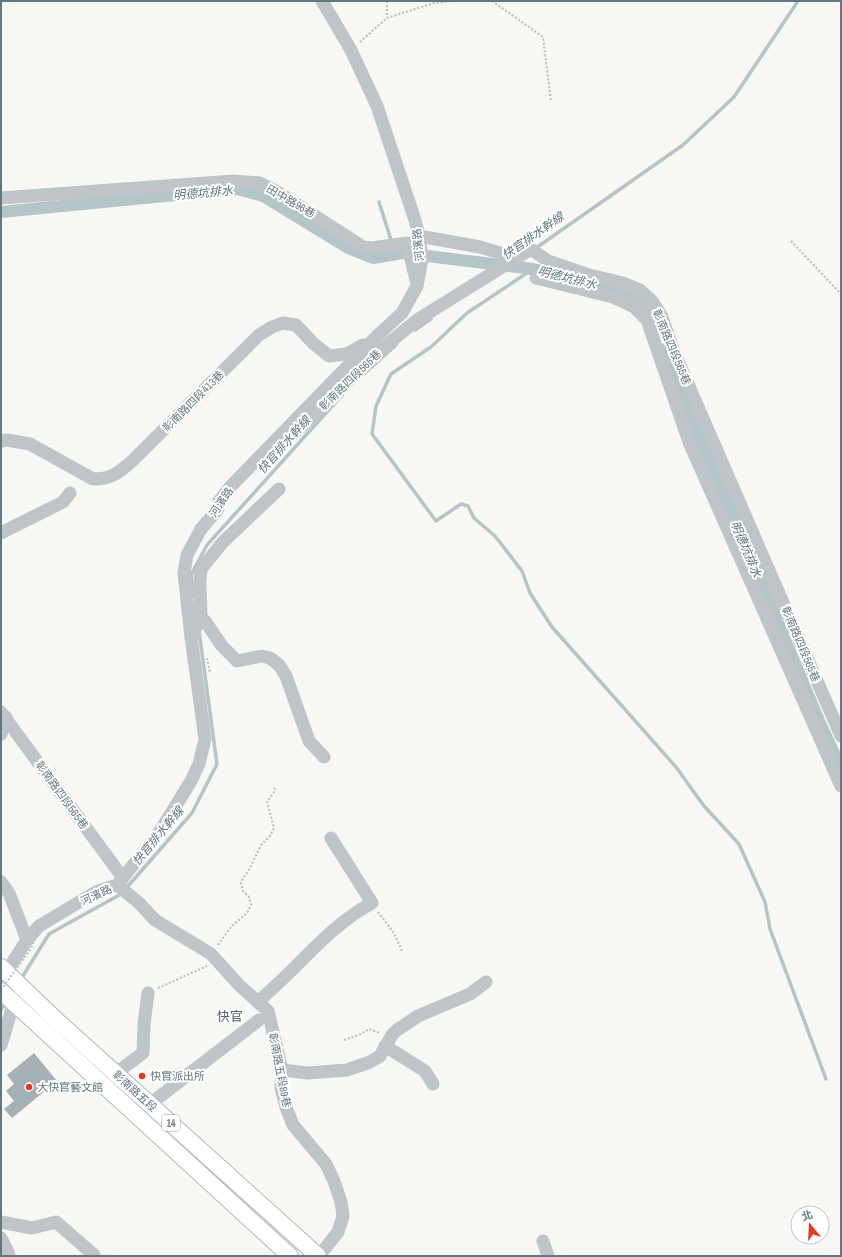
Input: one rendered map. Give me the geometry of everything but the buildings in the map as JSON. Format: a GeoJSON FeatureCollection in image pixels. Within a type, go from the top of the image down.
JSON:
{"type":"FeatureCollection","features":[{"type":"Feature","properties":{"kind":"main road","name":"14"},"geometry":{"type":"LineString","coordinates":[[3,973],[24,989]]}},
{"type":"Feature","properties":{"kind":"main road","name":"彰南路五段"},"geometry":{"type":"LineString","coordinates":[[24,989],[54,1018],[318,1256]]}},
{"type":"Feature","properties":{"kind":"main road","name":"14"},"geometry":{"type":"LineString","coordinates":[[1,991],[14,1002]]}},
{"type":"Feature","properties":{"kind":"main road","name":"彰南路五段"},"geometry":{"type":"LineString","coordinates":[[14,1002],[290,1256]]}},
{"type":"Feature","properties":{"kind":"street","name":"河濱路"},"geometry":{"type":"LineString","coordinates":[[3,973],[39,926],[96,892],[120,881],[159,833],[191,781],[200,759],[205,739],[184,573],[187,556],[201,529],[218,509],[219,501],[231,486],[377,336],[402,313],[417,286],[422,259],[420,236],[377,106],[351,50],[322,1]]}},
{"type":"Feature","properties":{"kind":"street","name":"田中路96巷"},"geometry":{"type":"LineString","coordinates":[[1,198],[234,180],[260,183],[283,195],[363,247],[372,248],[407,243],[417,286]]}},
{"type":"Feature","properties":{"kind":"street"},"geometry":{"type":"LineString","coordinates":[[420,236],[480,247],[517,258]]}},
{"type":"Feature","properties":{"kind":"street","name":"彰南路四段565巷"},"geometry":{"type":"LineString","coordinates":[[218,509],[378,352],[417,320],[531,250],[548,261],[589,275],[623,283],[640,290],[652,301],[661,315],[675,354],[841,736]]}},
{"type":"Feature","properties":{"kind":"street"},"geometry":{"type":"LineString","coordinates":[[536,278],[612,297],[634,307],[647,320],[689,442],[841,786]]}},
{"type":"Feature","properties":{"kind":"street","name":"彰南路四段413巷"},"geometry":{"type":"LineString","coordinates":[[1,441],[7,440],[30,444],[93,479],[103,479],[116,475],[130,463],[259,335],[272,327],[283,323],[296,325],[313,343],[329,356],[347,354],[377,336]]}},
{"type":"Feature","properties":{"kind":"street"},"geometry":{"type":"LineString","coordinates":[[651,332],[665,327]]}},
{"type":"Feature","properties":{"kind":"street"},"geometry":{"type":"LineString","coordinates":[[191,637],[201,618],[201,569],[223,542],[279,489]]}},
{"type":"Feature","properties":{"kind":"street"},"geometry":{"type":"LineString","coordinates":[[1,533],[62,502],[70,493]]}},
{"type":"Feature","properties":{"kind":"street"},"geometry":{"type":"LineString","coordinates":[[201,618],[205,621],[222,646],[237,661],[262,656],[270,658],[279,665],[286,676],[309,741],[324,757]]}},
{"type":"Feature","properties":{"kind":"street"},"geometry":{"type":"LineString","coordinates":[[1,734],[3,715]]}},
{"type":"Feature","properties":{"kind":"street","name":"彰南路四段565巷"},"geometry":{"type":"LineString","coordinates":[[3,715],[120,881]]}},
{"type":"Feature","properties":{"kind":"street"},"geometry":{"type":"LineString","coordinates":[[258,1002],[286,977],[328,935],[357,911],[372,903],[331,838]]}},
{"type":"Feature","properties":{"kind":"street","name":"彰南路五段89巷"},"geometry":{"type":"LineString","coordinates":[[120,881],[155,920],[215,957],[239,985],[268,1011],[282,1070],[281,1088],[287,1110],[293,1124],[326,1164],[341,1202],[343,1216],[338,1232],[318,1256]]}},
{"type":"Feature","properties":{"kind":"street"},"geometry":{"type":"LineString","coordinates":[[1,882],[8,893],[27,940]]}},
{"type":"Feature","properties":{"kind":"street"},"geometry":{"type":"LineString","coordinates":[[282,1070],[308,1073],[347,1070],[370,1062],[380,1056],[392,1035],[397,1030],[418,1016],[470,994],[486,982]]}},
{"type":"Feature","properties":{"kind":"street"},"geometry":{"type":"LineString","coordinates":[[1,1045],[14,1002],[24,989]]}},
{"type":"Feature","properties":{"kind":"street"},"geometry":{"type":"LineString","coordinates":[[104,1085],[116,1073],[143,1053],[144,1024],[148,993]]}},
{"type":"Feature","properties":{"kind":"street"},"geometry":{"type":"LineString","coordinates":[[150,1104],[259,1020]]}},
{"type":"Feature","properties":{"kind":"street"},"geometry":{"type":"LineString","coordinates":[[388,1043],[424,1072],[433,1084]]}},
{"type":"Feature","properties":{"kind":"street"},"geometry":{"type":"LineString","coordinates":[[1,1222],[32,1228],[56,1222],[94,1255]]}},
{"type":"Feature","properties":{"kind":"street"},"geometry":{"type":"LineString","coordinates":[[1,1238],[9,1256]]}},
{"type":"Feature","properties":{"kind":"street"},"geometry":{"type":"LineString","coordinates":[[543,1241],[548,1256]]}},
{"type":"Feature","properties":{"kind":"path"},"geometry":{"type":"LineString","coordinates":[[387,1],[387,18]]}},
{"type":"Feature","properties":{"kind":"path"},"geometry":{"type":"LineString","coordinates":[[351,50],[387,18],[434,3],[454,1]]}},
{"type":"Feature","properties":{"kind":"path"},"geometry":{"type":"LineString","coordinates":[[492,1],[543,37],[551,102]]}},
{"type":"Feature","properties":{"kind":"path"},"geometry":{"type":"LineString","coordinates":[[791,241],[841,294]]}},
{"type":"Feature","properties":{"kind":"path"},"geometry":{"type":"LineString","coordinates":[[207,653],[210,673]]}},
{"type":"Feature","properties":{"kind":"path"},"geometry":{"type":"LineString","coordinates":[[148,993],[215,957],[231,927],[247,913],[251,905],[249,897],[243,891],[241,883],[242,878],[248,872],[261,845],[270,836],[274,828],[267,802],[275,788]]}},
{"type":"Feature","properties":{"kind":"path"},"geometry":{"type":"LineString","coordinates":[[372,903],[394,933],[402,951]]}},
{"type":"Feature","properties":{"kind":"path"},"geometry":{"type":"LineString","coordinates":[[1,991],[32,947],[39,926]]}},
{"type":"Feature","properties":{"kind":"path"},"geometry":{"type":"LineString","coordinates":[[344,1040],[361,1034],[369,1029],[377,1032],[388,1043]]}},
{"type":"Feature","properties":{"kind":"waterway","name":"快官排水幹線"},"geometry":{"type":"LineString","coordinates":[[536,248],[683,145],[734,97],[798,1]]}},
{"type":"Feature","properties":{"kind":"waterway","name":"明德坑排水"},"geometry":{"type":"LineString","coordinates":[[1,212],[237,189],[263,196],[348,248],[373,258],[403,253],[533,269],[556,274],[610,289],[648,308],[654,314],[658,323]]}},
{"type":"Feature","properties":{"kind":"waterway"},"geometry":{"type":"LineString","coordinates":[[379,202],[392,243]]}},
{"type":"Feature","properties":{"kind":"waterway"},"geometry":{"type":"LineString","coordinates":[[533,269],[467,313],[431,347],[391,374],[376,406],[372,434],[436,521],[461,504],[468,506],[474,518],[495,536],[522,571],[530,593],[552,627],[676,767],[704,806],[739,844],[765,902],[770,929],[826,1079]]}},
{"type":"Feature","properties":{"kind":"waterway","name":"快官排水幹線"},"geometry":{"type":"LineString","coordinates":[[415,330],[431,319]]}},
{"type":"Feature","properties":{"kind":"waterway","name":"快官排水幹線"},"geometry":{"type":"LineString","coordinates":[[365,373],[396,345]]}},
{"type":"Feature","properties":{"kind":"waterway","name":"明德坑排水"},"geometry":{"type":"LineString","coordinates":[[667,348],[695,429],[820,723],[841,768]]}},
{"type":"Feature","properties":{"kind":"waterway","name":"快官排水幹線"},"geometry":{"type":"LineString","coordinates":[[194,596],[191,575],[207,545],[343,394]]}},
{"type":"Feature","properties":{"kind":"waterway","name":"快官排水幹線"},"geometry":{"type":"LineString","coordinates":[[21,979],[49,934],[121,894],[192,813],[217,764],[199,631]]}},
{"type":"Feature","properties":{"kind":"waterway","name":"快官排水幹線"},"geometry":{"type":"LineString","coordinates":[[1,1010],[7,1001]]}},
{"type":"Feature","properties":{"kind":"place","name":"快官派出所"},"geometry":{"type":"Point","coordinates":[142,1076]}},
{"type":"Feature","properties":{"kind":"place","name":"大快官藝文館"},"geometry":{"type":"Point","coordinates":[29,1087]}},
{"type":"Feature","properties":{"kind":"district","name":"快官"},"geometry":{"type":"Point","coordinates":[230,1016]}}]}
